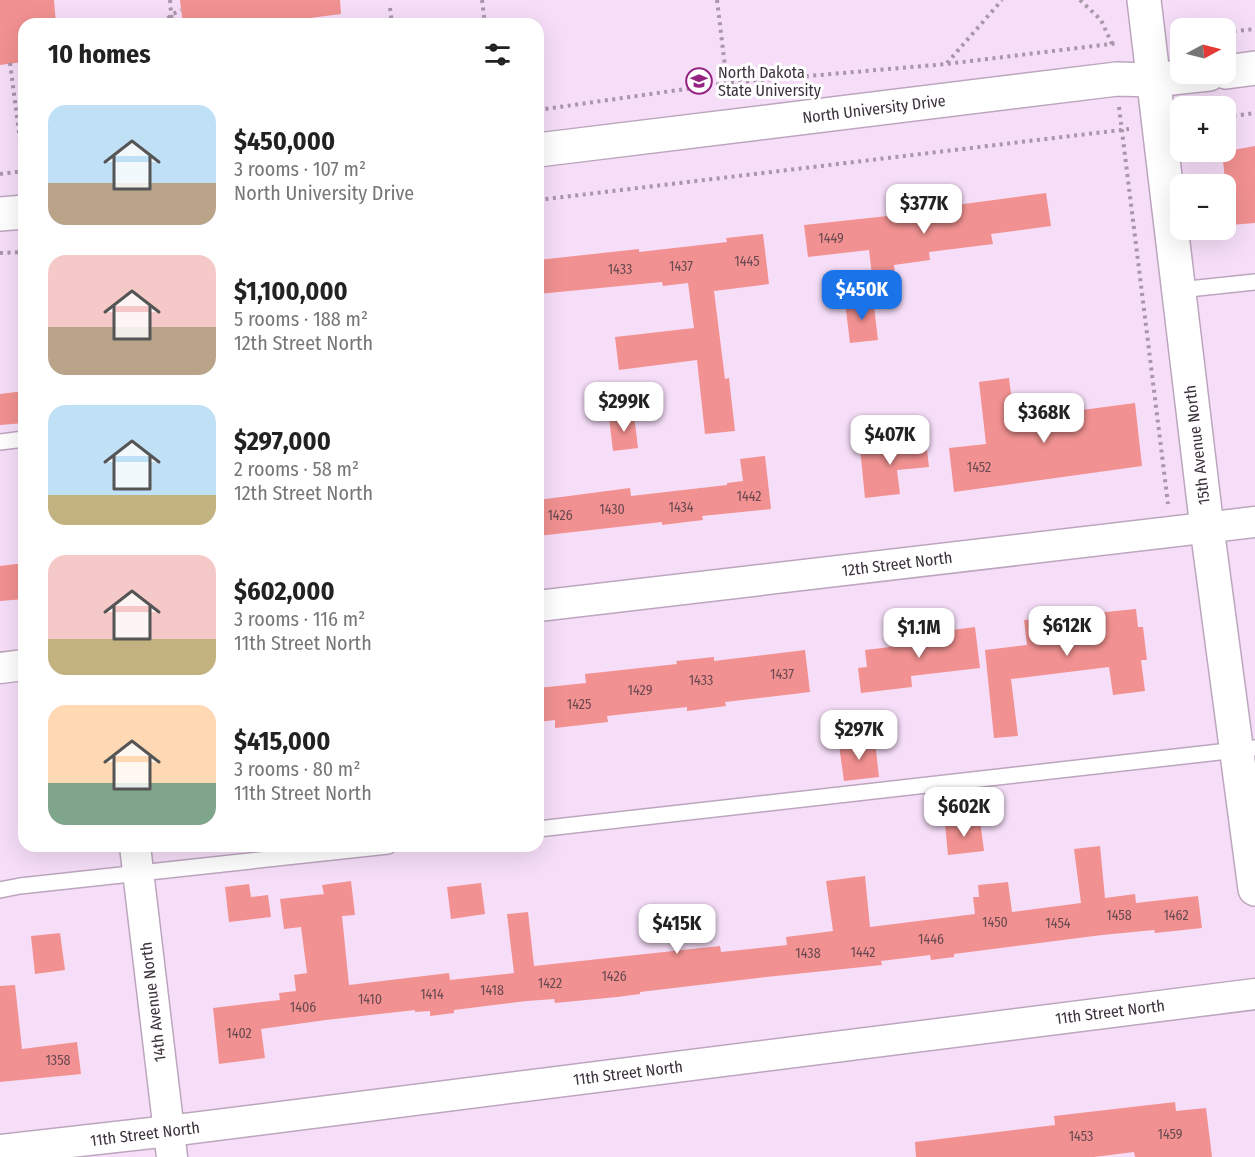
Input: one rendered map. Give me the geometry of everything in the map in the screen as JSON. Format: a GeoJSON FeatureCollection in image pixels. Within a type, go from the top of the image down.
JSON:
{"type":"FeatureCollection","features":[{"type":"Feature","properties":{"kind":"street","name":"15th Avenue North"},"geometry":{"type":"LineString","coordinates":[[1144,0],[1207,528],[1246,749],[1255,889]]}},
{"type":"Feature","properties":{"kind":"street"},"geometry":{"type":"LineString","coordinates":[[1236,71],[1255,68]]}},
{"type":"Feature","properties":{"kind":"street","name":"North University Drive"},"geometry":{"type":"LineString","coordinates":[[544,149],[1117,79],[1170,78]]}},
{"type":"Feature","properties":{"kind":"street"},"geometry":{"type":"LineString","coordinates":[[0,214],[18,212]]}},
{"type":"Feature","properties":{"kind":"street","name":"12th Street North"},"geometry":{"type":"LineString","coordinates":[[544,605],[1255,522]]}},
{"type":"Feature","properties":{"kind":"street"},"geometry":{"type":"LineString","coordinates":[[0,668],[18,666]]}},
{"type":"Feature","properties":{"kind":"street","name":"14th Avenue North"},"geometry":{"type":"LineString","coordinates":[[136,860],[170,1144]]}},
{"type":"Feature","properties":{"kind":"street","name":"11th Street North"},"geometry":{"type":"LineString","coordinates":[[0,1150],[170,1144],[1255,994]]}},
{"type":"Feature","properties":{"kind":"lane"},"geometry":{"type":"LineString","coordinates":[[1179,290],[1255,282]]}},
{"type":"Feature","properties":{"kind":"lane"},"geometry":{"type":"LineString","coordinates":[[0,442],[18,440]]}},
{"type":"Feature","properties":{"kind":"lane"},"geometry":{"type":"LineString","coordinates":[[544,828],[1246,749]]}},
{"type":"Feature","properties":{"kind":"lane"},"geometry":{"type":"LineString","coordinates":[[0,890],[136,860],[280,852]]}},
{"type":"Feature","properties":{"kind":"path"},"geometry":{"type":"LineString","coordinates":[[170,0],[171,18]]}},
{"type":"Feature","properties":{"kind":"path"},"geometry":{"type":"LineString","coordinates":[[482,0],[484,18]]}},
{"type":"Feature","properties":{"kind":"path"},"geometry":{"type":"LineString","coordinates":[[717,0],[728,83]]}},
{"type":"Feature","properties":{"kind":"path"},"geometry":{"type":"LineString","coordinates":[[946,64],[1002,0]]}},
{"type":"Feature","properties":{"kind":"path"},"geometry":{"type":"LineString","coordinates":[[544,109],[728,83],[946,64],[1112,44],[1101,20],[1080,0]]}},
{"type":"Feature","properties":{"kind":"path"},"geometry":{"type":"LineString","coordinates":[[390,8],[391,18]]}},
{"type":"Feature","properties":{"kind":"path"},"geometry":{"type":"LineString","coordinates":[[168,18],[181,10]]}},
{"type":"Feature","properties":{"kind":"path"},"geometry":{"type":"LineString","coordinates":[[1236,31],[1255,29]]}},
{"type":"Feature","properties":{"kind":"path"},"geometry":{"type":"LineString","coordinates":[[10,63],[18,125]]}},
{"type":"Feature","properties":{"kind":"path"},"geometry":{"type":"LineString","coordinates":[[1119,103],[1171,532]]}},
{"type":"Feature","properties":{"kind":"path"},"geometry":{"type":"LineString","coordinates":[[1236,116],[1255,113]]}},
{"type":"Feature","properties":{"kind":"path"},"geometry":{"type":"LineString","coordinates":[[544,199],[1122,129],[1159,128]]}},
{"type":"Feature","properties":{"kind":"path"},"geometry":{"type":"LineString","coordinates":[[0,174],[18,172]]}},
{"type":"Feature","properties":{"kind":"path"},"geometry":{"type":"LineString","coordinates":[[0,253],[18,252]]}},
{"type":"Feature","properties":{"kind":"building"},"geometry":{"type":"Polygon","coordinates":[[[0,0],[54,0],[56,18],[18,18],[18,63],[0,65],[0,0]]]}},
{"type":"Feature","properties":{"kind":"building"},"geometry":{"type":"Polygon","coordinates":[[[180,0],[340,0],[341,14],[310,18],[182,18],[180,0]]]}},
{"type":"Feature","properties":{"kind":"building"},"geometry":{"type":"Polygon","coordinates":[[[1255,146],[1255,223],[1236,225],[1236,174],[1224,174],[1223,162],[1236,162],[1236,149],[1255,146]]]}},
{"type":"Feature","properties":{"kind":"building"},"geometry":{"type":"Polygon","coordinates":[[[1046,193],[1051,226],[991,234],[993,244],[929,252],[930,260],[894,265],[898,306],[876,309],[869,250],[808,257],[804,225],[934,211],[934,208],[1046,193]]]}},
{"type":"Feature","properties":{"kind":"building"},"geometry":{"type":"Polygon","coordinates":[[[763,234],[769,284],[714,291],[725,379],[729,378],[735,431],[705,434],[697,360],[619,370],[615,337],[694,328],[688,283],[663,286],[662,282],[544,293],[544,259],[727,242],[726,238],[763,234]]]}},
{"type":"Feature","properties":{"kind":"building"},"geometry":{"type":"Polygon","coordinates":[[[873,298],[878,340],[850,343],[845,302],[873,298]]]}},
{"type":"Feature","properties":{"kind":"building"},"geometry":{"type":"Polygon","coordinates":[[[1009,378],[1015,428],[1060,423],[1059,413],[1135,403],[1142,466],[954,492],[949,448],[986,444],[979,382],[1009,378]]]}},
{"type":"Feature","properties":{"kind":"building"},"geometry":{"type":"Polygon","coordinates":[[[18,392],[18,424],[0,425],[0,394],[18,392]]]}},
{"type":"Feature","properties":{"kind":"building"},"geometry":{"type":"Polygon","coordinates":[[[634,415],[638,448],[613,451],[609,418],[634,415]]]}},
{"type":"Feature","properties":{"kind":"building"},"geometry":{"type":"Polygon","coordinates":[[[926,441],[929,467],[897,470],[900,494],[865,498],[860,448],[926,441]]]}},
{"type":"Feature","properties":{"kind":"building"},"geometry":{"type":"Polygon","coordinates":[[[765,456],[771,509],[702,516],[703,520],[662,525],[662,522],[544,535],[544,499],[630,488],[631,496],[727,485],[727,483],[743,481],[740,459],[765,456]]]}},
{"type":"Feature","properties":{"kind":"building"},"geometry":{"type":"Polygon","coordinates":[[[18,564],[18,600],[0,601],[0,566],[18,564]]]}},
{"type":"Feature","properties":{"kind":"building"},"geometry":{"type":"Polygon","coordinates":[[[1136,609],[1138,627],[1143,627],[1147,660],[1141,660],[1145,691],[1113,695],[1109,667],[1011,679],[1018,736],[994,738],[985,650],[1027,645],[1024,620],[1136,609]]]}},
{"type":"Feature","properties":{"kind":"building"},"geometry":{"type":"Polygon","coordinates":[[[975,627],[980,668],[911,676],[912,687],[861,693],[858,668],[867,667],[865,650],[890,647],[889,638],[975,627]]]}},
{"type":"Feature","properties":{"kind":"building"},"geometry":{"type":"Polygon","coordinates":[[[805,650],[810,692],[725,702],[726,706],[687,711],[687,707],[607,716],[608,722],[555,728],[555,720],[544,721],[544,687],[586,683],[585,674],[677,664],[676,661],[714,657],[714,661],[805,650]]]}},
{"type":"Feature","properties":{"kind":"building"},"geometry":{"type":"Polygon","coordinates":[[[875,741],[879,777],[844,781],[839,745],[875,741]]]}},
{"type":"Feature","properties":{"kind":"building"},"geometry":{"type":"Polygon","coordinates":[[[980,820],[984,851],[948,855],[945,824],[980,820]]]}},
{"type":"Feature","properties":{"kind":"building"},"geometry":{"type":"Polygon","coordinates":[[[1100,846],[1105,898],[1135,894],[1136,903],[1198,896],[1202,928],[1102,935],[954,954],[954,957],[931,960],[930,955],[881,961],[882,965],[640,992],[640,994],[617,997],[555,1003],[554,999],[527,1001],[454,1010],[454,1013],[430,1016],[430,1011],[415,1012],[415,1010],[326,1020],[261,1029],[265,1058],[219,1064],[213,1008],[280,1000],[279,993],[296,991],[294,975],[307,973],[301,927],[284,929],[280,899],[324,894],[322,885],[351,881],[355,915],[342,916],[349,985],[449,973],[450,980],[514,973],[507,914],[528,912],[534,966],[720,946],[721,952],[787,945],[786,937],[833,931],[826,881],[865,876],[870,927],[975,914],[973,897],[979,897],[978,885],[1008,882],[1012,912],[1081,903],[1074,849],[1100,846]]]}},
{"type":"Feature","properties":{"kind":"building"},"geometry":{"type":"Polygon","coordinates":[[[481,883],[485,914],[451,919],[447,887],[481,883]]]}},
{"type":"Feature","properties":{"kind":"building"},"geometry":{"type":"Polygon","coordinates":[[[249,884],[251,897],[268,895],[271,917],[229,922],[225,887],[249,884]]]}},
{"type":"Feature","properties":{"kind":"building"},"geometry":{"type":"Polygon","coordinates":[[[60,933],[65,970],[35,974],[31,936],[60,933]]]}},
{"type":"Feature","properties":{"kind":"building"},"geometry":{"type":"Polygon","coordinates":[[[15,985],[22,1049],[77,1042],[81,1074],[0,1082],[0,986],[15,985]]]}},
{"type":"Feature","properties":{"kind":"building"},"geometry":{"type":"Polygon","coordinates":[[[1175,1102],[1176,1111],[1206,1108],[1212,1157],[1135,1157],[1134,1152],[1094,1157],[916,1157],[915,1142],[1055,1125],[1054,1116],[1175,1102]]]}},
{"type":"Feature","properties":{"kind":"place","name":"North Dakota State University"},"geometry":{"type":"Point","coordinates":[699,81]}}]}
